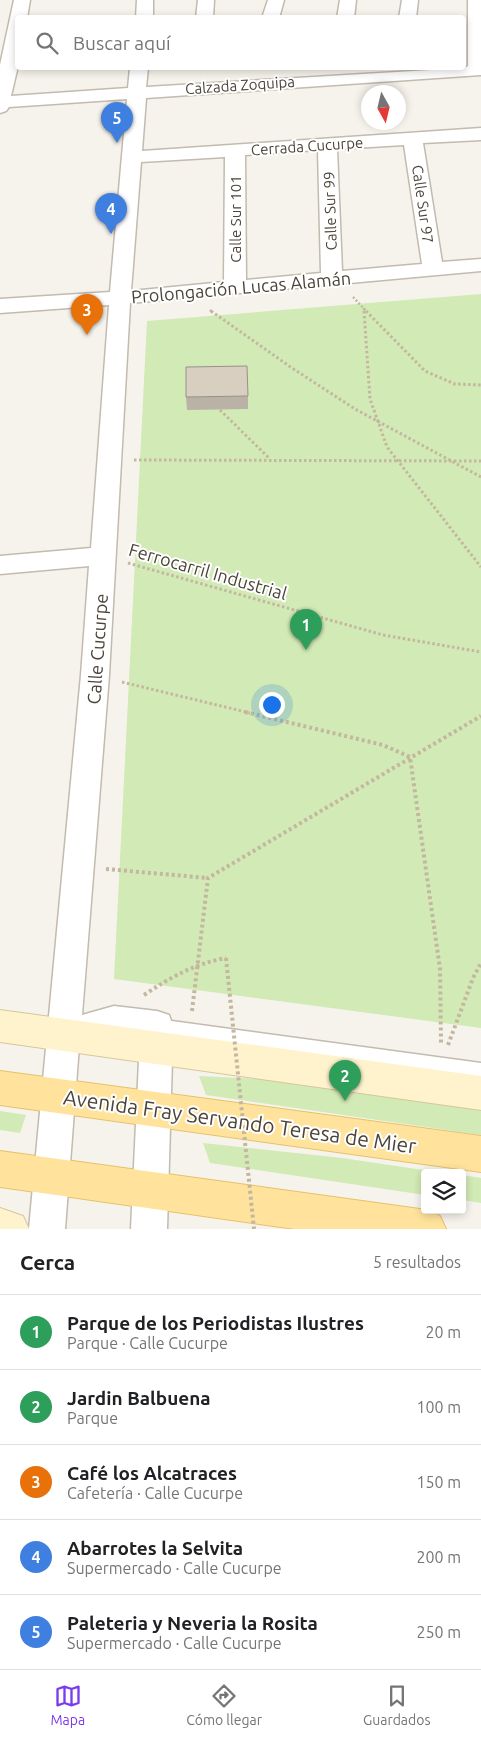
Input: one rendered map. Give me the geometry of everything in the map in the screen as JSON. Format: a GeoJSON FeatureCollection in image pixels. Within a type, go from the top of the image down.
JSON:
{"type":"FeatureCollection","features":[{"type":"Feature","properties":{"kind":"main road","name":"Avenida Fray Servando Teresa de Mier"},"geometry":{"type":"LineString","coordinates":[[0,1088],[59,1097],[154,1107],[481,1154]]}},
{"type":"Feature","properties":{"kind":"main road"},"geometry":{"type":"LineString","coordinates":[[0,1169],[427,1229]]}},
{"type":"Feature","properties":{"kind":"main road"},"geometry":{"type":"LineString","coordinates":[[285,1209],[339,1229]]}},
{"type":"Feature","properties":{"kind":"street"},"geometry":{"type":"LineString","coordinates":[[19,15],[22,0]]}},
{"type":"Feature","properties":{"kind":"street"},"geometry":{"type":"LineString","coordinates":[[144,15],[145,0]]}},
{"type":"Feature","properties":{"kind":"street"},"geometry":{"type":"LineString","coordinates":[[204,15],[206,0]]}},
{"type":"Feature","properties":{"kind":"street"},"geometry":{"type":"LineString","coordinates":[[271,15],[276,0]]}},
{"type":"Feature","properties":{"kind":"street"},"geometry":{"type":"LineString","coordinates":[[346,15],[348,0]]}},
{"type":"Feature","properties":{"kind":"street"},"geometry":{"type":"LineString","coordinates":[[408,15],[410,0]]}},
{"type":"Feature","properties":{"kind":"street"},"geometry":{"type":"LineString","coordinates":[[476,0],[479,70]]}},
{"type":"Feature","properties":{"kind":"street"},"geometry":{"type":"LineString","coordinates":[[0,104],[15,36]]}},
{"type":"Feature","properties":{"kind":"street","name":"Calle Cucurpe"},"geometry":{"type":"LineString","coordinates":[[47,1229],[95,675],[104,556],[108,460],[139,70]]}},
{"type":"Feature","properties":{"kind":"street","name":"Calzada Zoquipa"},"geometry":{"type":"LineString","coordinates":[[0,104],[137,93],[190,81],[255,75],[479,70]]}},
{"type":"Feature","properties":{"kind":"street","name":"Cerrada Cucurpe"},"geometry":{"type":"LineString","coordinates":[[133,156],[235,152],[481,134]]}},
{"type":"Feature","properties":{"kind":"street","name":"Calle Sur 97"},"geometry":{"type":"LineString","coordinates":[[413,139],[433,269]]}},
{"type":"Feature","properties":{"kind":"street","name":"Calle Sur 99"},"geometry":{"type":"LineString","coordinates":[[327,144],[332,278]]}},
{"type":"Feature","properties":{"kind":"street","name":"Calle Sur 101"},"geometry":{"type":"LineString","coordinates":[[235,152],[235,287]]}},
{"type":"Feature","properties":{"kind":"street","name":"Prolongación Lucas Alamán"},"geometry":{"type":"LineString","coordinates":[[0,306],[120,298],[481,265]]}},
{"type":"Feature","properties":{"kind":"street"},"geometry":{"type":"LineString","coordinates":[[0,565],[104,556]]}},
{"type":"Feature","properties":{"kind":"street"},"geometry":{"type":"LineString","coordinates":[[64,1035],[114,1021],[157,1038]]}},
{"type":"Feature","properties":{"kind":"street"},"geometry":{"type":"LineString","coordinates":[[0,1026],[64,1035],[157,1038],[481,1093]]}},
{"type":"Feature","properties":{"kind":"street"},"geometry":{"type":"LineString","coordinates":[[149,1229],[157,1038]]}},
{"type":"Feature","properties":{"kind":"street"},"geometry":{"type":"LineString","coordinates":[[0,1228],[10,1229]]}},
{"type":"Feature","properties":{"kind":"lane"},"geometry":{"type":"LineString","coordinates":[[157,1038],[189,1030],[481,1070]]}},
{"type":"Feature","properties":{"kind":"path"},"geometry":{"type":"LineString","coordinates":[[332,278],[425,371],[455,384],[481,386]]}},
{"type":"Feature","properties":{"kind":"path"},"geometry":{"type":"LineString","coordinates":[[185,292],[265,352],[378,422],[455,462],[481,478]]}},
{"type":"Feature","properties":{"kind":"path"},"geometry":{"type":"LineString","coordinates":[[364,308],[370,399],[387,447],[395,460],[481,567]]}},
{"type":"Feature","properties":{"kind":"path"},"geometry":{"type":"LineString","coordinates":[[220,410],[271,460]]}},
{"type":"Feature","properties":{"kind":"path"},"geometry":{"type":"LineString","coordinates":[[108,460],[481,461]]}},
{"type":"Feature","properties":{"kind":"path","name":"Ferrocarril Industrial"},"geometry":{"type":"LineString","coordinates":[[104,556],[383,634],[481,652]]}},
{"type":"Feature","properties":{"kind":"path"},"geometry":{"type":"LineString","coordinates":[[95,675],[383,745],[410,757]]}},
{"type":"Feature","properties":{"kind":"path"},"geometry":{"type":"LineString","coordinates":[[79,867],[208,878],[481,716]]}},
{"type":"Feature","properties":{"kind":"path"},"geometry":{"type":"LineString","coordinates":[[410,757],[440,969],[441,1064]]}},
{"type":"Feature","properties":{"kind":"path"},"geometry":{"type":"LineString","coordinates":[[189,1030],[208,878]]}},
{"type":"Feature","properties":{"kind":"path"},"geometry":{"type":"LineString","coordinates":[[114,1021],[142,996],[177,972],[198,962],[226,958],[232,995],[254,1229]]}},
{"type":"Feature","properties":{"kind":"path"},"geometry":{"type":"LineString","coordinates":[[441,1064],[473,978],[481,964]]}},
{"type":"Feature","properties":{"kind":"green space"},"geometry":{"type":"Polygon","coordinates":[[[481,294],[481,1028],[114,979],[147,321],[481,294]]]}},
{"type":"Feature","properties":{"kind":"green space"},"geometry":{"type":"Polygon","coordinates":[[[199,1076],[282,1080],[481,1107],[481,1135],[206,1095],[199,1076]]]}},
{"type":"Feature","properties":{"kind":"green space"},"geometry":{"type":"Polygon","coordinates":[[[0,1111],[26,1115],[20,1133],[0,1130],[0,1111]]]}},
{"type":"Feature","properties":{"kind":"green space"},"geometry":{"type":"Polygon","coordinates":[[[203,1143],[342,1158],[421,1170],[421,1194],[210,1163],[203,1143]]]}},
{"type":"Feature","properties":{"kind":"green space"},"geometry":{"type":"Polygon","coordinates":[[[466,1176],[481,1178],[481,1203],[466,1201],[466,1176]]]}},
{"type":"Feature","properties":{"kind":"building"},"geometry":{"type":"Polygon","coordinates":[[[247,366],[248,396],[186,397],[186,367],[247,366]]]}},
{"type":"Feature","properties":{"kind":"place","name":"Paleteria y Neveria la Rosita"},"geometry":{"type":"Point","coordinates":[117,143]}},
{"type":"Feature","properties":{"kind":"place","name":"Abarrotes la Selvita"},"geometry":{"type":"Point","coordinates":[111,234]}},
{"type":"Feature","properties":{"kind":"place","name":"Café los Alcatraces"},"geometry":{"type":"Point","coordinates":[87,335]}},
{"type":"Feature","properties":{"kind":"place","name":"Parque de los Periodistas Ilustres"},"geometry":{"type":"Point","coordinates":[306,650]}},
{"type":"Feature","properties":{"kind":"place","name":"Jardin Balbuena"},"geometry":{"type":"Point","coordinates":[345,1101]}}]}
